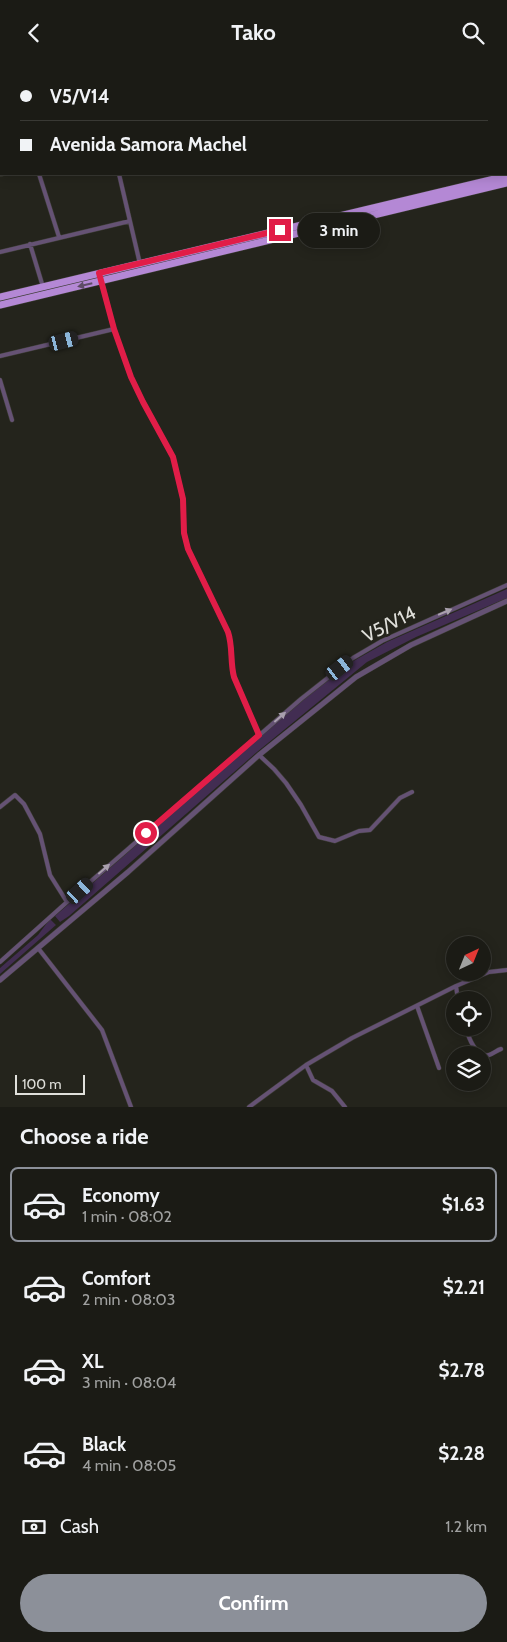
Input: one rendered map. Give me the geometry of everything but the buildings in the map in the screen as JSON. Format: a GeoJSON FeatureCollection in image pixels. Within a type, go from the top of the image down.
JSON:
{"type":"FeatureCollection","features":[{"type":"Feature","properties":{"kind":"highway"},"geometry":{"type":"LineString","coordinates":[[0,305],[140,264],[507,176]]}},
{"type":"Feature","properties":{"kind":"highway"},"geometry":{"type":"LineString","coordinates":[[0,297],[100,277],[507,183]]}},
{"type":"Feature","properties":{"kind":"street"},"geometry":{"type":"LineString","coordinates":[[39,175],[59,237]]}},
{"type":"Feature","properties":{"kind":"street"},"geometry":{"type":"LineString","coordinates":[[119,175],[140,264]]}},
{"type":"Feature","properties":{"kind":"street"},"geometry":{"type":"LineString","coordinates":[[0,252],[130,221]]}},
{"type":"Feature","properties":{"kind":"street"},"geometry":{"type":"LineString","coordinates":[[30,244],[43,287]]}},
{"type":"Feature","properties":{"kind":"street"},"geometry":{"type":"LineString","coordinates":[[100,277],[114,329],[137,391],[173,457],[183,499],[185,540],[192,559],[228,632],[231,641],[231,667],[234,677],[259,735]]}},
{"type":"Feature","properties":{"kind":"street"},"geometry":{"type":"LineString","coordinates":[[0,356],[114,329]]}},
{"type":"Feature","properties":{"kind":"street"},"geometry":{"type":"LineString","coordinates":[[0,379],[12,420]]}},
{"type":"Feature","properties":{"kind":"street","name":"V5/V14"},"geometry":{"type":"LineString","coordinates":[[0,961],[259,735],[353,658],[382,641],[507,585]]}},
{"type":"Feature","properties":{"kind":"street"},"geometry":{"type":"LineString","coordinates":[[0,980],[128,872],[259,755],[349,682],[418,641],[507,601]]}},
{"type":"Feature","properties":{"kind":"street"},"geometry":{"type":"LineString","coordinates":[[259,755],[286,783],[319,837],[330,841],[341,839],[359,831],[370,830],[400,798],[412,792]]}},
{"type":"Feature","properties":{"kind":"street"},"geometry":{"type":"LineString","coordinates":[[0,807],[15,795],[24,804],[40,834],[50,875],[67,902]]}},
{"type":"Feature","properties":{"kind":"street"},"geometry":{"type":"LineString","coordinates":[[38,948],[102,1030],[131,1107]]}},
{"type":"Feature","properties":{"kind":"street"},"geometry":{"type":"LineString","coordinates":[[249,1107],[306,1065],[352,1038],[456,986],[489,972],[507,970]]}},
{"type":"Feature","properties":{"kind":"street"},"geometry":{"type":"LineString","coordinates":[[456,986],[457,991]]}},
{"type":"Feature","properties":{"kind":"street"},"geometry":{"type":"LineString","coordinates":[[417,1006],[439,1068]]}},
{"type":"Feature","properties":{"kind":"street"},"geometry":{"type":"LineString","coordinates":[[468,1036],[477,1050],[484,1054],[489,1055],[501,1049]]}},
{"type":"Feature","properties":{"kind":"street"},"geometry":{"type":"LineString","coordinates":[[306,1065],[313,1080],[332,1091],[345,1107]]}},
{"type":"Feature","properties":{"kind":"shaded area"},"geometry":{"type":"Polygon","coordinates":[[[507,589],[507,598],[416,637],[367,662],[257,752],[69,916],[60,922],[55,916],[302,700],[350,663],[387,642],[507,589]]]}},
{"type":"Feature","properties":{"kind":"shaded area"},"geometry":{"type":"Polygon","coordinates":[[[50,919],[56,925],[0,974],[0,968],[38,935],[50,919]]]}},
{"type":"Feature","properties":{"kind":"route"},"geometry":{"type":"LineString","coordinates":[[146,833],[259,735],[234,677],[231,667],[231,641],[228,632],[192,559],[185,540],[183,499],[173,457],[131,377],[114,329],[99,273],[280,230]]}}]}
